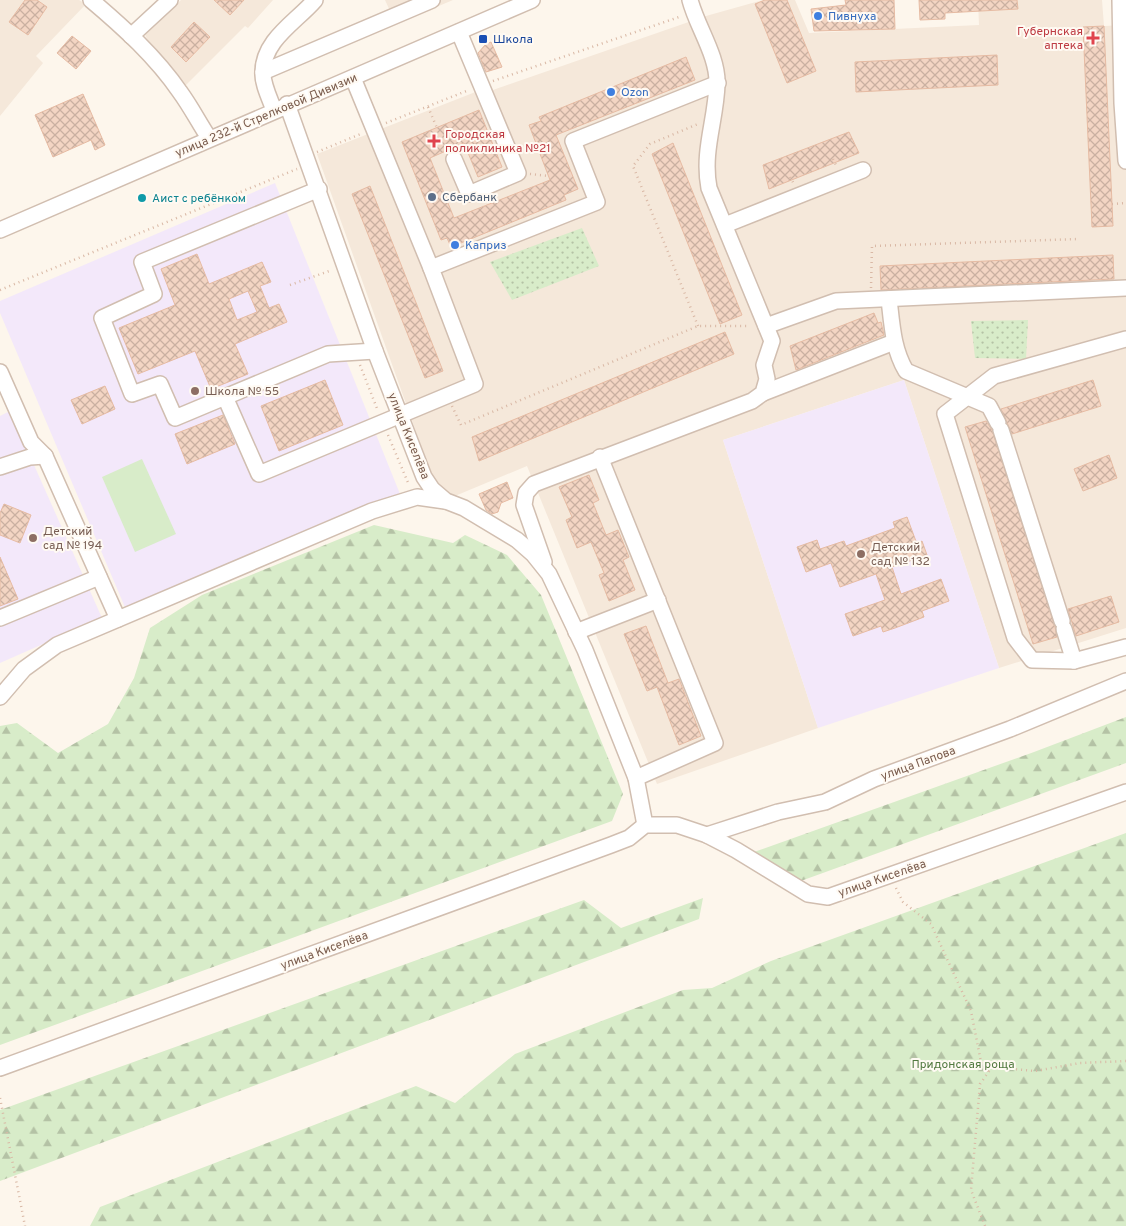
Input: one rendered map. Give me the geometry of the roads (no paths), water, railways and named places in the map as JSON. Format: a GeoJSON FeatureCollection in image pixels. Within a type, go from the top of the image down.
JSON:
{"type":"FeatureCollection","features":[{"type":"Feature","properties":{"kind":"street"},"geometry":{"type":"LineString","coordinates":[[91,0],[131,36],[180,92],[209,138]]}},
{"type":"Feature","properties":{"kind":"street"},"geometry":{"type":"LineString","coordinates":[[131,36],[170,0]]}},
{"type":"Feature","properties":{"kind":"street"},"geometry":{"type":"LineString","coordinates":[[262,72],[267,55],[277,36],[302,16],[315,0]]}},
{"type":"Feature","properties":{"kind":"street"},"geometry":{"type":"LineString","coordinates":[[262,72],[432,0]]}},
{"type":"Feature","properties":{"kind":"street","name":"улица 232-й Стрелковой Дивизии"},"geometry":{"type":"LineString","coordinates":[[0,230],[280,107],[353,78],[532,0]]}},
{"type":"Feature","properties":{"kind":"street"},"geometry":{"type":"LineString","coordinates":[[1120,0],[1126,161]]}},
{"type":"Feature","properties":{"kind":"street"},"geometry":{"type":"LineString","coordinates":[[692,6],[715,66],[718,83],[706,169],[710,188],[772,341],[764,365],[766,379],[763,393]]}},
{"type":"Feature","properties":{"kind":"street"},"geometry":{"type":"LineString","coordinates":[[454,160],[469,194],[518,173],[459,32]]}},
{"type":"Feature","properties":{"kind":"street","name":"улица Киселёва"},"geometry":{"type":"LineString","coordinates":[[262,72],[280,107],[304,162],[319,189],[375,351],[424,477],[432,489],[446,501],[464,508],[517,540],[533,554],[549,574],[576,632],[636,778],[645,825]]}},
{"type":"Feature","properties":{"kind":"street"},"geometry":{"type":"LineString","coordinates":[[226,397],[259,474],[383,424],[475,384],[431,268],[353,78]]}},
{"type":"Feature","properties":{"kind":"street"},"geometry":{"type":"LineString","coordinates":[[431,268],[597,202],[574,141],[718,83]]}},
{"type":"Feature","properties":{"kind":"street"},"geometry":{"type":"LineString","coordinates":[[725,225],[863,170]]}},
{"type":"Feature","properties":{"kind":"street"},"geometry":{"type":"LineString","coordinates":[[319,189],[142,262],[154,294],[102,318],[132,394],[160,384],[175,418],[328,354],[375,351]]}},
{"type":"Feature","properties":{"kind":"street"},"geometry":{"type":"LineString","coordinates":[[766,326],[836,301],[1126,288]]}},
{"type":"Feature","properties":{"kind":"street"},"geometry":{"type":"LineString","coordinates":[[889,299],[894,342],[906,371],[988,406],[999,426],[1074,661]]}},
{"type":"Feature","properties":{"kind":"street"},"geometry":{"type":"LineString","coordinates":[[1126,339],[994,376],[945,414],[1015,638],[1032,660],[1074,661],[1126,647]]}},
{"type":"Feature","properties":{"kind":"street"},"geometry":{"type":"LineString","coordinates":[[549,574],[524,505],[526,493],[534,484],[752,401],[763,393],[894,342]]}},
{"type":"Feature","properties":{"kind":"street"},"geometry":{"type":"LineString","coordinates":[[0,372],[31,442],[45,456],[118,619]]}},
{"type":"Feature","properties":{"kind":"street"},"geometry":{"type":"LineString","coordinates":[[0,467],[30,457],[45,456]]}},
{"type":"Feature","properties":{"kind":"street"},"geometry":{"type":"LineString","coordinates":[[600,458],[715,744],[636,778]]}},
{"type":"Feature","properties":{"kind":"street"},"geometry":{"type":"LineString","coordinates":[[0,698],[24,669],[57,646],[118,619],[372,511],[417,496],[446,501]]}},
{"type":"Feature","properties":{"kind":"street"},"geometry":{"type":"LineString","coordinates":[[0,618],[99,577]]}},
{"type":"Feature","properties":{"kind":"street"},"geometry":{"type":"LineString","coordinates":[[576,632],[658,600]]}},
{"type":"Feature","properties":{"kind":"street","name":"улица Папова"},"geometry":{"type":"LineString","coordinates":[[707,835],[778,812],[825,802],[874,779],[1010,730],[1126,681]]}},
{"type":"Feature","properties":{"kind":"street","name":"улица Киселёва"},"geometry":{"type":"LineString","coordinates":[[0,1068],[611,845],[629,838],[645,825],[677,825],[707,835],[808,894],[828,897],[1126,792]]}},
{"type":"Feature","properties":{"kind":"place","name":"Пивнуха"},"geometry":{"type":"Point","coordinates":[818,16]}},
{"type":"Feature","properties":{"kind":"place","name":"Губернская аптека"},"geometry":{"type":"Point","coordinates":[1093,38]}},
{"type":"Feature","properties":{"kind":"place","name":"Школа"},"geometry":{"type":"Point","coordinates":[483,39]}},
{"type":"Feature","properties":{"kind":"place","name":"Ozon"},"geometry":{"type":"Point","coordinates":[611,92]}},
{"type":"Feature","properties":{"kind":"place","name":"Городская поликлиника №21"},"geometry":{"type":"Point","coordinates":[434,141]}},
{"type":"Feature","properties":{"kind":"place","name":"Сбербанк"},"geometry":{"type":"Point","coordinates":[432,197]}},
{"type":"Feature","properties":{"kind":"place","name":"Аист с ребёнком"},"geometry":{"type":"Point","coordinates":[142,198]}},
{"type":"Feature","properties":{"kind":"place","name":"Каприз"},"geometry":{"type":"Point","coordinates":[455,245]}},
{"type":"Feature","properties":{"kind":"place","name":"Школа № 55"},"geometry":{"type":"Point","coordinates":[195,391]}},
{"type":"Feature","properties":{"kind":"place","name":"Детский сад № 194"},"geometry":{"type":"Point","coordinates":[33,538]}},
{"type":"Feature","properties":{"kind":"place","name":"Детский сад № 132"},"geometry":{"type":"Point","coordinates":[861,554]}},
{"type":"Feature","properties":{"kind":"park label","name":"Придонская роща"},"geometry":{"type":"Point","coordinates":[963,1064]}}]}
